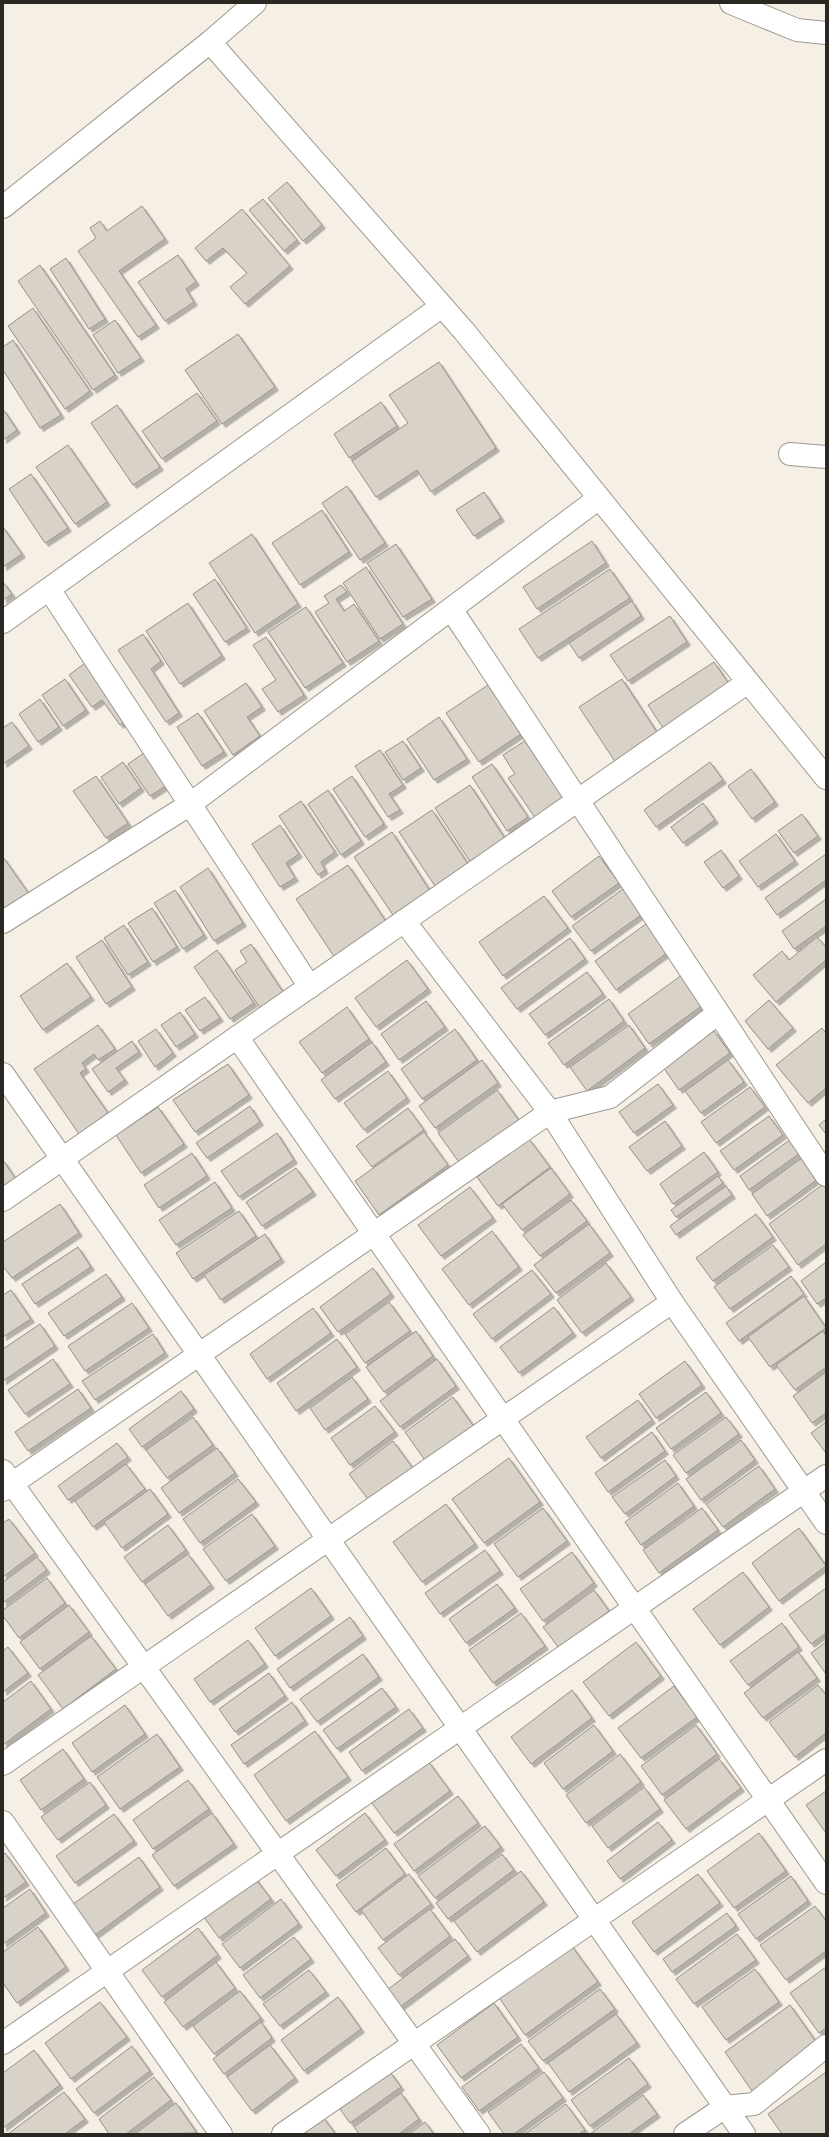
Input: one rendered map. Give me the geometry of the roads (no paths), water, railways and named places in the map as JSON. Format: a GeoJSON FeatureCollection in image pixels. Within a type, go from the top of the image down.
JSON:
{"type":"FeatureCollection","features":[{"type":"Feature","properties":{"kind":"street"},"geometry":{"type":"LineString","coordinates":[[3,207],[210,42],[254,3]]}},
{"type":"Feature","properties":{"kind":"street"},"geometry":{"type":"LineString","coordinates":[[731,3],[797,30],[826,33]]}},
{"type":"Feature","properties":{"kind":"street"},"geometry":{"type":"LineString","coordinates":[[210,42],[442,306],[826,778]]}},
{"type":"Feature","properties":{"kind":"street"},"geometry":{"type":"LineString","coordinates":[[3,622],[442,306]]}},
{"type":"Feature","properties":{"kind":"street"},"geometry":{"type":"LineString","coordinates":[[790,454],[826,458]]}},
{"type":"Feature","properties":{"kind":"street"},"geometry":{"type":"LineString","coordinates":[[3,922],[189,805],[599,498]]}},
{"type":"Feature","properties":{"kind":"street"},"geometry":{"type":"LineString","coordinates":[[49,589],[189,805],[310,987]]}},
{"type":"Feature","properties":{"kind":"street"},"geometry":{"type":"LineString","coordinates":[[451,609],[579,799],[718,1013],[826,1175]]}},
{"type":"Feature","properties":{"kind":"street"},"geometry":{"type":"LineString","coordinates":[[3,1200],[748,682]]}},
{"type":"Feature","properties":{"kind":"street"},"geometry":{"type":"LineString","coordinates":[[404,921],[550,1112],[672,1302],[826,1523]]}},
{"type":"Feature","properties":{"kind":"street"},"geometry":{"type":"LineString","coordinates":[[479,2134],[144,1667],[6,1481],[199,1355],[375,1235],[550,1112],[610,1097],[718,1013]]}},
{"type":"Feature","properties":{"kind":"street"},"geometry":{"type":"LineString","coordinates":[[237,1037],[826,1883]]}},
{"type":"Feature","properties":{"kind":"street"},"geometry":{"type":"LineString","coordinates":[[3,1074],[744,2134]]}},
{"type":"Feature","properties":{"kind":"street"},"geometry":{"type":"LineString","coordinates":[[3,1764],[672,1302]]}},
{"type":"Feature","properties":{"kind":"street"},"geometry":{"type":"LineString","coordinates":[[3,2043],[826,1476]]}},
{"type":"Feature","properties":{"kind":"street"},"geometry":{"type":"LineString","coordinates":[[283,2134],[826,1760]]}},
{"type":"Feature","properties":{"kind":"street"},"geometry":{"type":"LineString","coordinates":[[3,1822],[221,2134]]}},
{"type":"Feature","properties":{"kind":"street"},"geometry":{"type":"LineString","coordinates":[[685,2134],[725,2107],[754,2104],[826,2046]]}}]}
